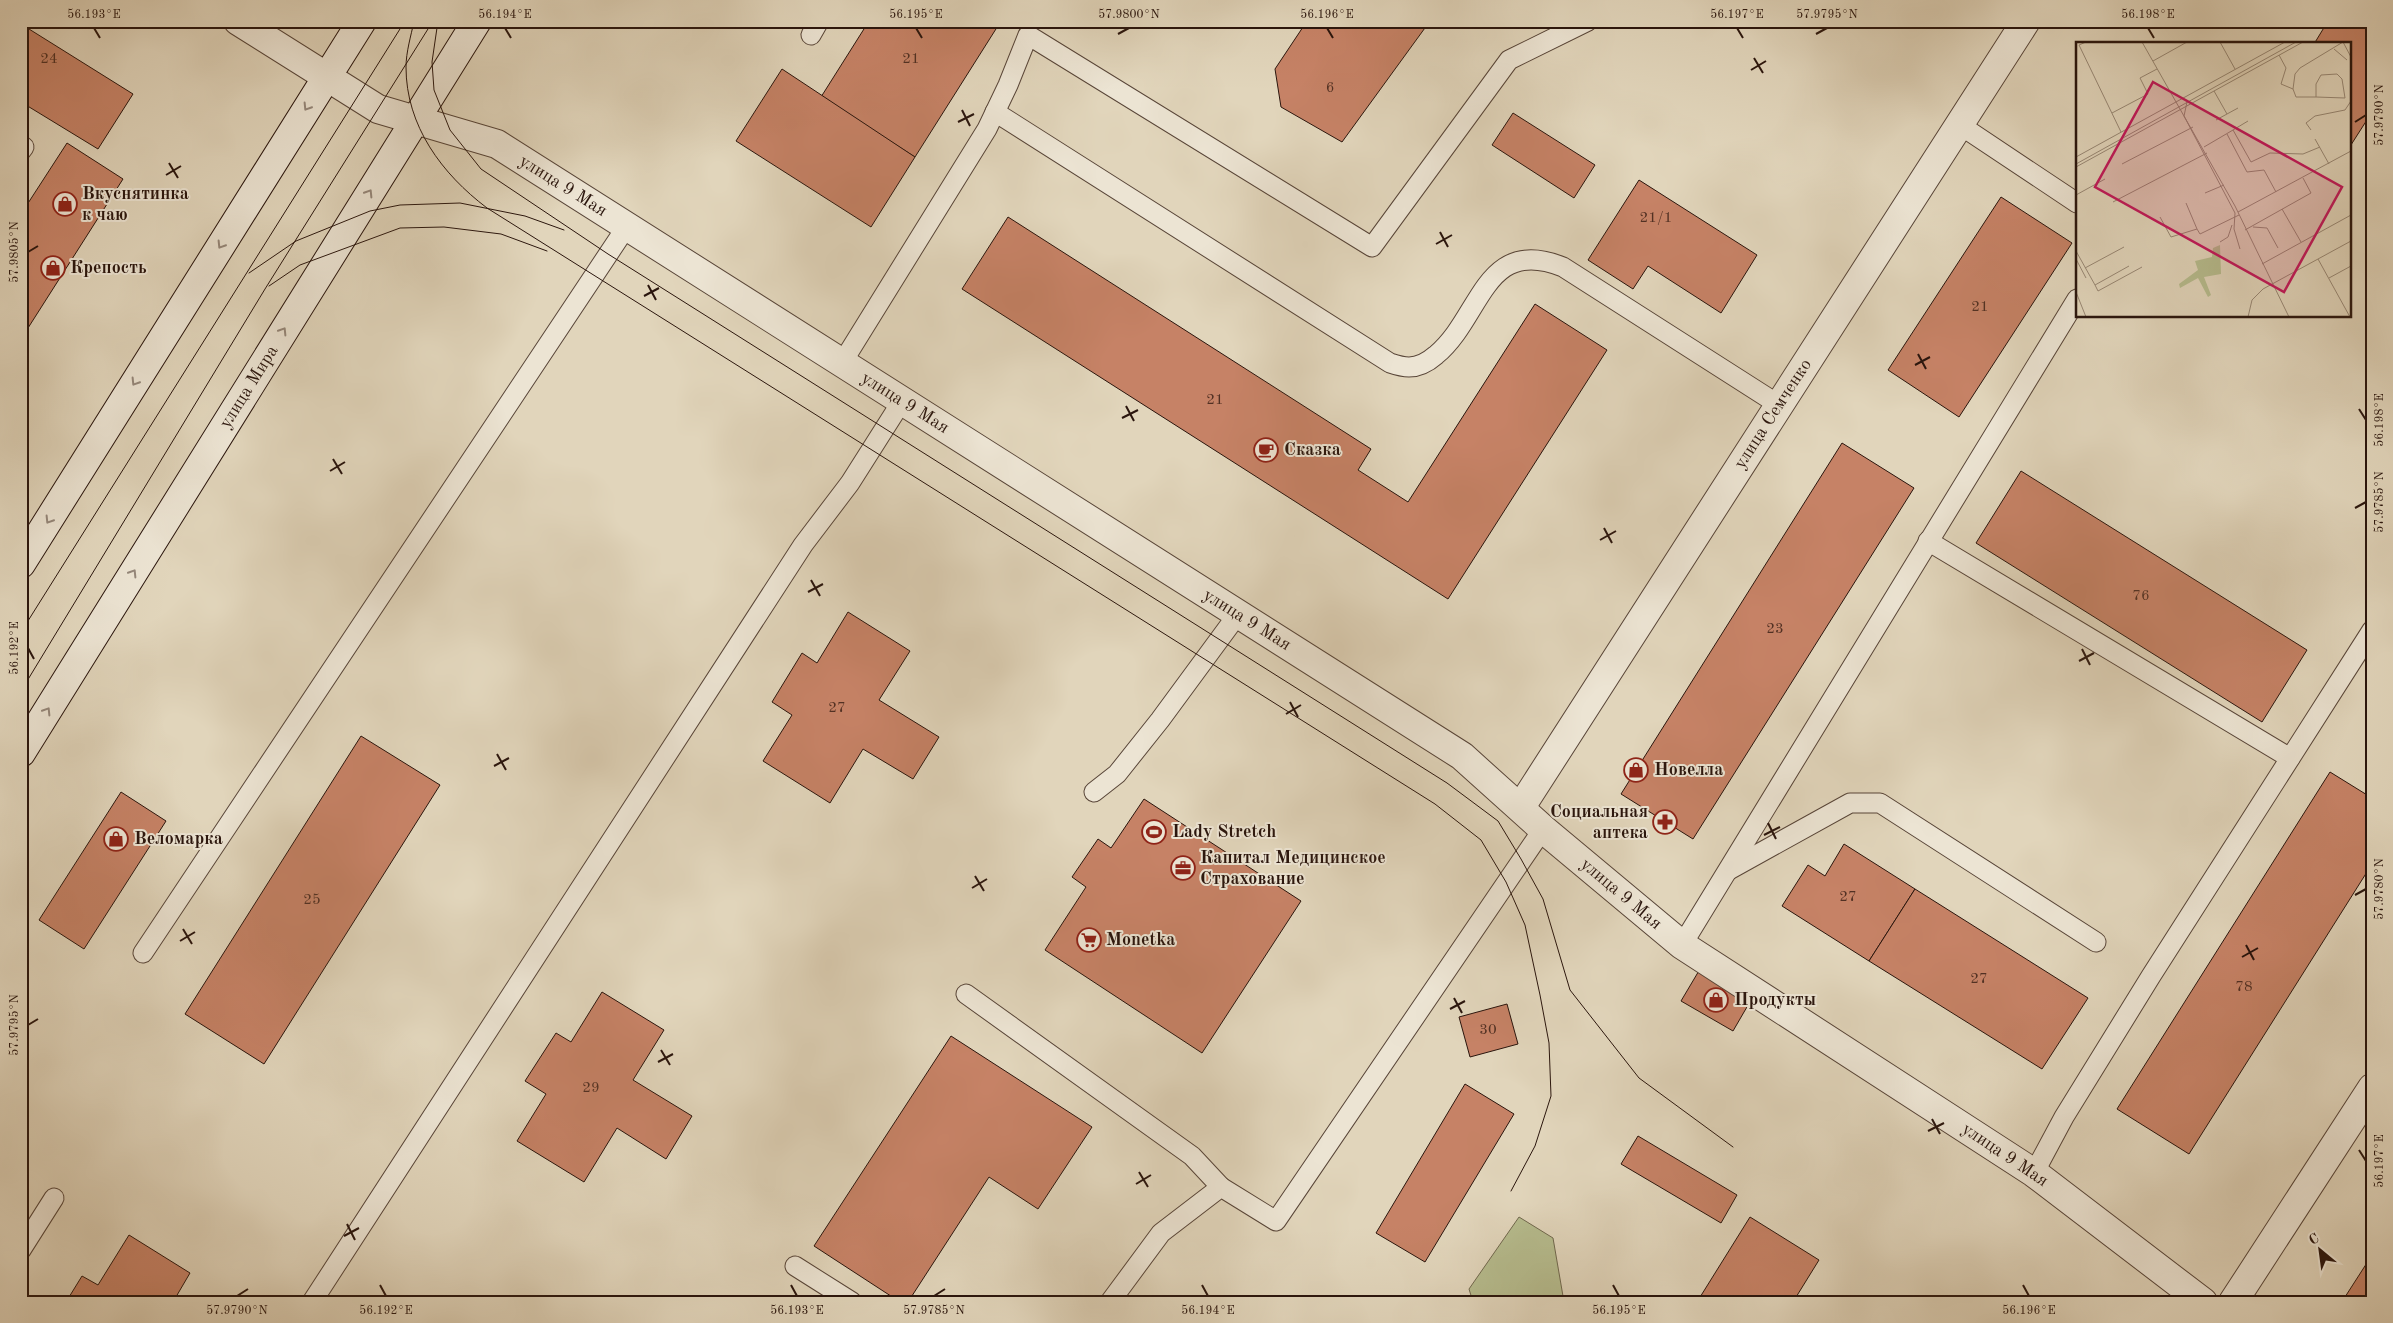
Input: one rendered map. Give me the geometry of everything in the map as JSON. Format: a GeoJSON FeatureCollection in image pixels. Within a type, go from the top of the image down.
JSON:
{"type":"FeatureCollection","features":[{"type":"Feature","properties":{"kind":"street","name":"улица 9 Мая"},"geometry":{"type":"LineString","coordinates":[[238,21],[378,109],[497,144],[1462,756],[1542,829],[1682,945],[2034,1173],[2203,1302]]}},
{"type":"Feature","properties":{"kind":"street"},"geometry":{"type":"LineString","coordinates":[[21,564],[362,21]]}},
{"type":"Feature","properties":{"kind":"street","name":"улица Мира"},"geometry":{"type":"LineString","coordinates":[[21,753],[477,21]]}},
{"type":"Feature","properties":{"kind":"street","name":"улица Семченко"},"geometry":{"type":"LineString","coordinates":[[1520,807],[2026,21]]}},
{"type":"Feature","properties":{"kind":"street"},"geometry":{"type":"LineString","coordinates":[[2233,1302],[2372,1088]]}},
{"type":"Feature","properties":{"kind":"lane"},"geometry":{"type":"LineString","coordinates":[[842,363],[995,112],[1031,28],[1372,247],[1510,60],[1588,21]]}},
{"type":"Feature","properties":{"kind":"lane"},"geometry":{"type":"LineString","coordinates":[[995,112],[1390,363],[1408,367],[1425,364],[1448,345],[1494,274],[1510,264],[1529,258],[1545,260],[1563,267],[1779,405]]}},
{"type":"Feature","properties":{"kind":"lane"},"geometry":{"type":"LineString","coordinates":[[1960,125],[2076,202]]}},
{"type":"Feature","properties":{"kind":"lane"},"geometry":{"type":"LineString","coordinates":[[21,145],[24,147],[21,151]]}},
{"type":"Feature","properties":{"kind":"lane"},"geometry":{"type":"LineString","coordinates":[[142,953],[627,226]]}},
{"type":"Feature","properties":{"kind":"lane"},"geometry":{"type":"LineString","coordinates":[[1682,945],[2076,301]]}},
{"type":"Feature","properties":{"kind":"lane"},"geometry":{"type":"LineString","coordinates":[[312,1302],[799,552],[850,482],[902,401]]}},
{"type":"Feature","properties":{"kind":"lane"},"geometry":{"type":"LineString","coordinates":[[1928,541],[2290,758]]}},
{"type":"Feature","properties":{"kind":"lane"},"geometry":{"type":"LineString","coordinates":[[1094,792],[1123,767],[1238,614]]}},
{"type":"Feature","properties":{"kind":"lane"},"geometry":{"type":"LineString","coordinates":[[2034,1173],[2064,1117],[2146,984],[2372,630]]}},
{"type":"Feature","properties":{"kind":"lane"},"geometry":{"type":"LineString","coordinates":[[1728,871],[1850,803],[1880,803],[2096,942]]}},
{"type":"Feature","properties":{"kind":"lane"},"geometry":{"type":"LineString","coordinates":[[966,994],[1192,1156],[1222,1187],[1276,1221],[1542,829]]}},
{"type":"Feature","properties":{"kind":"lane"},"geometry":{"type":"LineString","coordinates":[[1110,1302],[1161,1233],[1222,1187]]}},
{"type":"Feature","properties":{"kind":"lane"},"geometry":{"type":"LineString","coordinates":[[21,1250],[54,1198]]}},
{"type":"Feature","properties":{"kind":"lane"},"geometry":{"type":"LineString","coordinates":[[795,1266],[852,1302]]}},
{"type":"Feature","properties":{"kind":"green space"},"geometry":{"type":"Polygon","coordinates":[[[1519,1217],[1553,1238],[1564,1302],[1473,1302],[1469,1289],[1519,1217]]]}},
{"type":"Feature","properties":{"kind":"building"},"geometry":{"type":"Polygon","coordinates":[[[869,21],[1001,21],[915,157],[821,97],[869,21]]]}},
{"type":"Feature","properties":{"kind":"building"},"geometry":{"type":"Polygon","coordinates":[[[1307,21],[1430,21],[1342,142],[1281,107],[1275,69],[1307,21]]]}},
{"type":"Feature","properties":{"kind":"building"},"geometry":{"type":"Polygon","coordinates":[[[2328,21],[2372,21],[2372,112],[2350,146],[2350,42],[2315,42],[2328,21]]]}},
{"type":"Feature","properties":{"kind":"building"},"geometry":{"type":"Polygon","coordinates":[[[21,24],[133,94],[98,149],[21,102],[21,24]]]}},
{"type":"Feature","properties":{"kind":"building"},"geometry":{"type":"Polygon","coordinates":[[[782,69],[915,157],[871,227],[736,141],[782,69]]]}},
{"type":"Feature","properties":{"kind":"building"},"geometry":{"type":"Polygon","coordinates":[[[1513,113],[1595,165],[1574,198],[1492,145],[1513,113]]]}},
{"type":"Feature","properties":{"kind":"building"},"geometry":{"type":"Polygon","coordinates":[[[67,143],[123,179],[21,339],[21,214],[67,143]]]}},
{"type":"Feature","properties":{"kind":"building"},"geometry":{"type":"Polygon","coordinates":[[[1639,180],[1757,255],[1721,313],[1648,266],[1633,289],[1588,260],[1639,180]]]}},
{"type":"Feature","properties":{"kind":"building"},"geometry":{"type":"Polygon","coordinates":[[[2001,197],[2072,243],[1959,417],[1888,370],[2001,197]]]}},
{"type":"Feature","properties":{"kind":"building"},"geometry":{"type":"Polygon","coordinates":[[[1008,217],[1371,449],[1358,470],[1408,502],[1535,304],[1607,350],[1448,599],[962,289],[1008,217]]]}},
{"type":"Feature","properties":{"kind":"building"},"geometry":{"type":"Polygon","coordinates":[[[1842,443],[1914,488],[1693,839],[1621,794],[1842,443]]]}},
{"type":"Feature","properties":{"kind":"building"},"geometry":{"type":"Polygon","coordinates":[[[2021,471],[2307,650],[2262,722],[1976,543],[2021,471]]]}},
{"type":"Feature","properties":{"kind":"building"},"geometry":{"type":"Polygon","coordinates":[[[848,612],[910,651],[879,700],[939,737],[913,779],[863,749],[830,803],[763,761],[792,715],[772,702],[802,653],[817,663],[848,612]]]}},
{"type":"Feature","properties":{"kind":"building"},"geometry":{"type":"Polygon","coordinates":[[[361,736],[440,785],[264,1064],[185,1014],[361,736]]]}},
{"type":"Feature","properties":{"kind":"building"},"geometry":{"type":"Polygon","coordinates":[[[2330,772],[2372,798],[2372,864],[2189,1154],[2117,1109],[2330,772]]]}},
{"type":"Feature","properties":{"kind":"building"},"geometry":{"type":"Polygon","coordinates":[[[121,792],[166,821],[84,949],[39,920],[121,792]]]}},
{"type":"Feature","properties":{"kind":"building"},"geometry":{"type":"Polygon","coordinates":[[[1144,799],[1301,901],[1202,1053],[1045,950],[1086,887],[1072,877],[1098,839],[1111,848],[1144,799]]]}},
{"type":"Feature","properties":{"kind":"building"},"geometry":{"type":"Polygon","coordinates":[[[1844,844],[1915,889],[1869,961],[1782,906],[1808,865],[1825,876],[1844,844]]]}},
{"type":"Feature","properties":{"kind":"building"},"geometry":{"type":"Polygon","coordinates":[[[1915,889],[2088,998],[2042,1069],[1869,961],[1915,889]]]}},
{"type":"Feature","properties":{"kind":"building","name":"Продукты"},"geometry":{"type":"Polygon","coordinates":[[[1700,969],[1751,1000],[1733,1031],[1681,1001],[1700,969]]]}},
{"type":"Feature","properties":{"kind":"building"},"geometry":{"type":"Polygon","coordinates":[[[602,992],[664,1030],[633,1080],[692,1116],[666,1159],[617,1128],[584,1182],[517,1141],[546,1094],[525,1081],[556,1033],[571,1042],[602,992]]]}},
{"type":"Feature","properties":{"kind":"building"},"geometry":{"type":"Polygon","coordinates":[[[1507,1004],[1518,1044],[1470,1057],[1459,1017],[1507,1004]]]}},
{"type":"Feature","properties":{"kind":"building"},"geometry":{"type":"Polygon","coordinates":[[[951,1036],[1092,1127],[1038,1209],[989,1177],[908,1302],[900,1302],[814,1246],[951,1036]]]}},
{"type":"Feature","properties":{"kind":"building"},"geometry":{"type":"Polygon","coordinates":[[[1465,1084],[1514,1114],[1425,1262],[1376,1233],[1465,1084]]]}},
{"type":"Feature","properties":{"kind":"building"},"geometry":{"type":"Polygon","coordinates":[[[1638,1136],[1737,1195],[1721,1223],[1621,1164],[1638,1136]]]}},
{"type":"Feature","properties":{"kind":"building"},"geometry":{"type":"Polygon","coordinates":[[[1750,1217],[1819,1260],[1793,1302],[1697,1302],[1750,1217]]]}},
{"type":"Feature","properties":{"kind":"building"},"geometry":{"type":"Polygon","coordinates":[[[129,1235],[190,1273],[173,1302],[66,1302],[82,1276],[98,1285],[129,1235]]]}},
{"type":"Feature","properties":{"kind":"building"},"geometry":{"type":"Polygon","coordinates":[[[2372,1255],[2372,1302],[2352,1302],[2345,1297],[2372,1255]]]}},
{"type":"Feature","properties":{"kind":"tram line"},"geometry":{"type":"LineString","coordinates":[[21,632],[405,21]]}},
{"type":"Feature","properties":{"kind":"tram line"},"geometry":{"type":"LineString","coordinates":[[414,21],[406,67],[412,109],[420,129],[442,164],[455,180],[487,208],[1435,804],[1481,840],[1506,882],[1525,925],[1549,1043],[1551,1096],[1535,1146],[1511,1191]]}},
{"type":"Feature","properties":{"kind":"tram line"},"geometry":{"type":"LineString","coordinates":[[21,691],[265,289],[433,21]]}},
{"type":"Feature","properties":{"kind":"tram line"},"geometry":{"type":"LineString","coordinates":[[438,21],[432,62],[434,90],[450,130],[481,169],[608,254],[1447,783],[1498,821],[1543,899],[1570,990],[1639,1078],[1733,1147]]}},
{"type":"Feature","properties":{"kind":"tram line"},"geometry":{"type":"LineString","coordinates":[[249,273],[296,241],[370,211],[400,205],[460,203],[525,216],[564,230]]}},
{"type":"Feature","properties":{"kind":"tram line"},"geometry":{"type":"LineString","coordinates":[[269,286],[300,265],[400,228],[444,227],[501,234],[547,251]]}},
{"type":"Feature","properties":{"kind":"place","name":"Вкуснятинка к чаю"},"geometry":{"type":"Point","coordinates":[65,204]}},
{"type":"Feature","properties":{"kind":"place","name":"Крепость"},"geometry":{"type":"Point","coordinates":[53,268]}},
{"type":"Feature","properties":{"kind":"place","name":"Сказка"},"geometry":{"type":"Point","coordinates":[1266,450]}},
{"type":"Feature","properties":{"kind":"place","name":"Новелла"},"geometry":{"type":"Point","coordinates":[1636,770]}},
{"type":"Feature","properties":{"kind":"place","name":"Социальная аптека"},"geometry":{"type":"Point","coordinates":[1665,822]}},
{"type":"Feature","properties":{"kind":"place","name":"Lady Stretch"},"geometry":{"type":"Point","coordinates":[1154,832]}},
{"type":"Feature","properties":{"kind":"place","name":"Веломарка"},"geometry":{"type":"Point","coordinates":[116,839]}},
{"type":"Feature","properties":{"kind":"place","name":"Капитал Медицинское Страхование"},"geometry":{"type":"Point","coordinates":[1183,868]}},
{"type":"Feature","properties":{"kind":"place","name":"Monetka"},"geometry":{"type":"Point","coordinates":[1089,940]}},
{"type":"Feature","properties":{"kind":"place","name":"Продукты"},"geometry":{"type":"Point","coordinates":[1716,1000]}}]}
